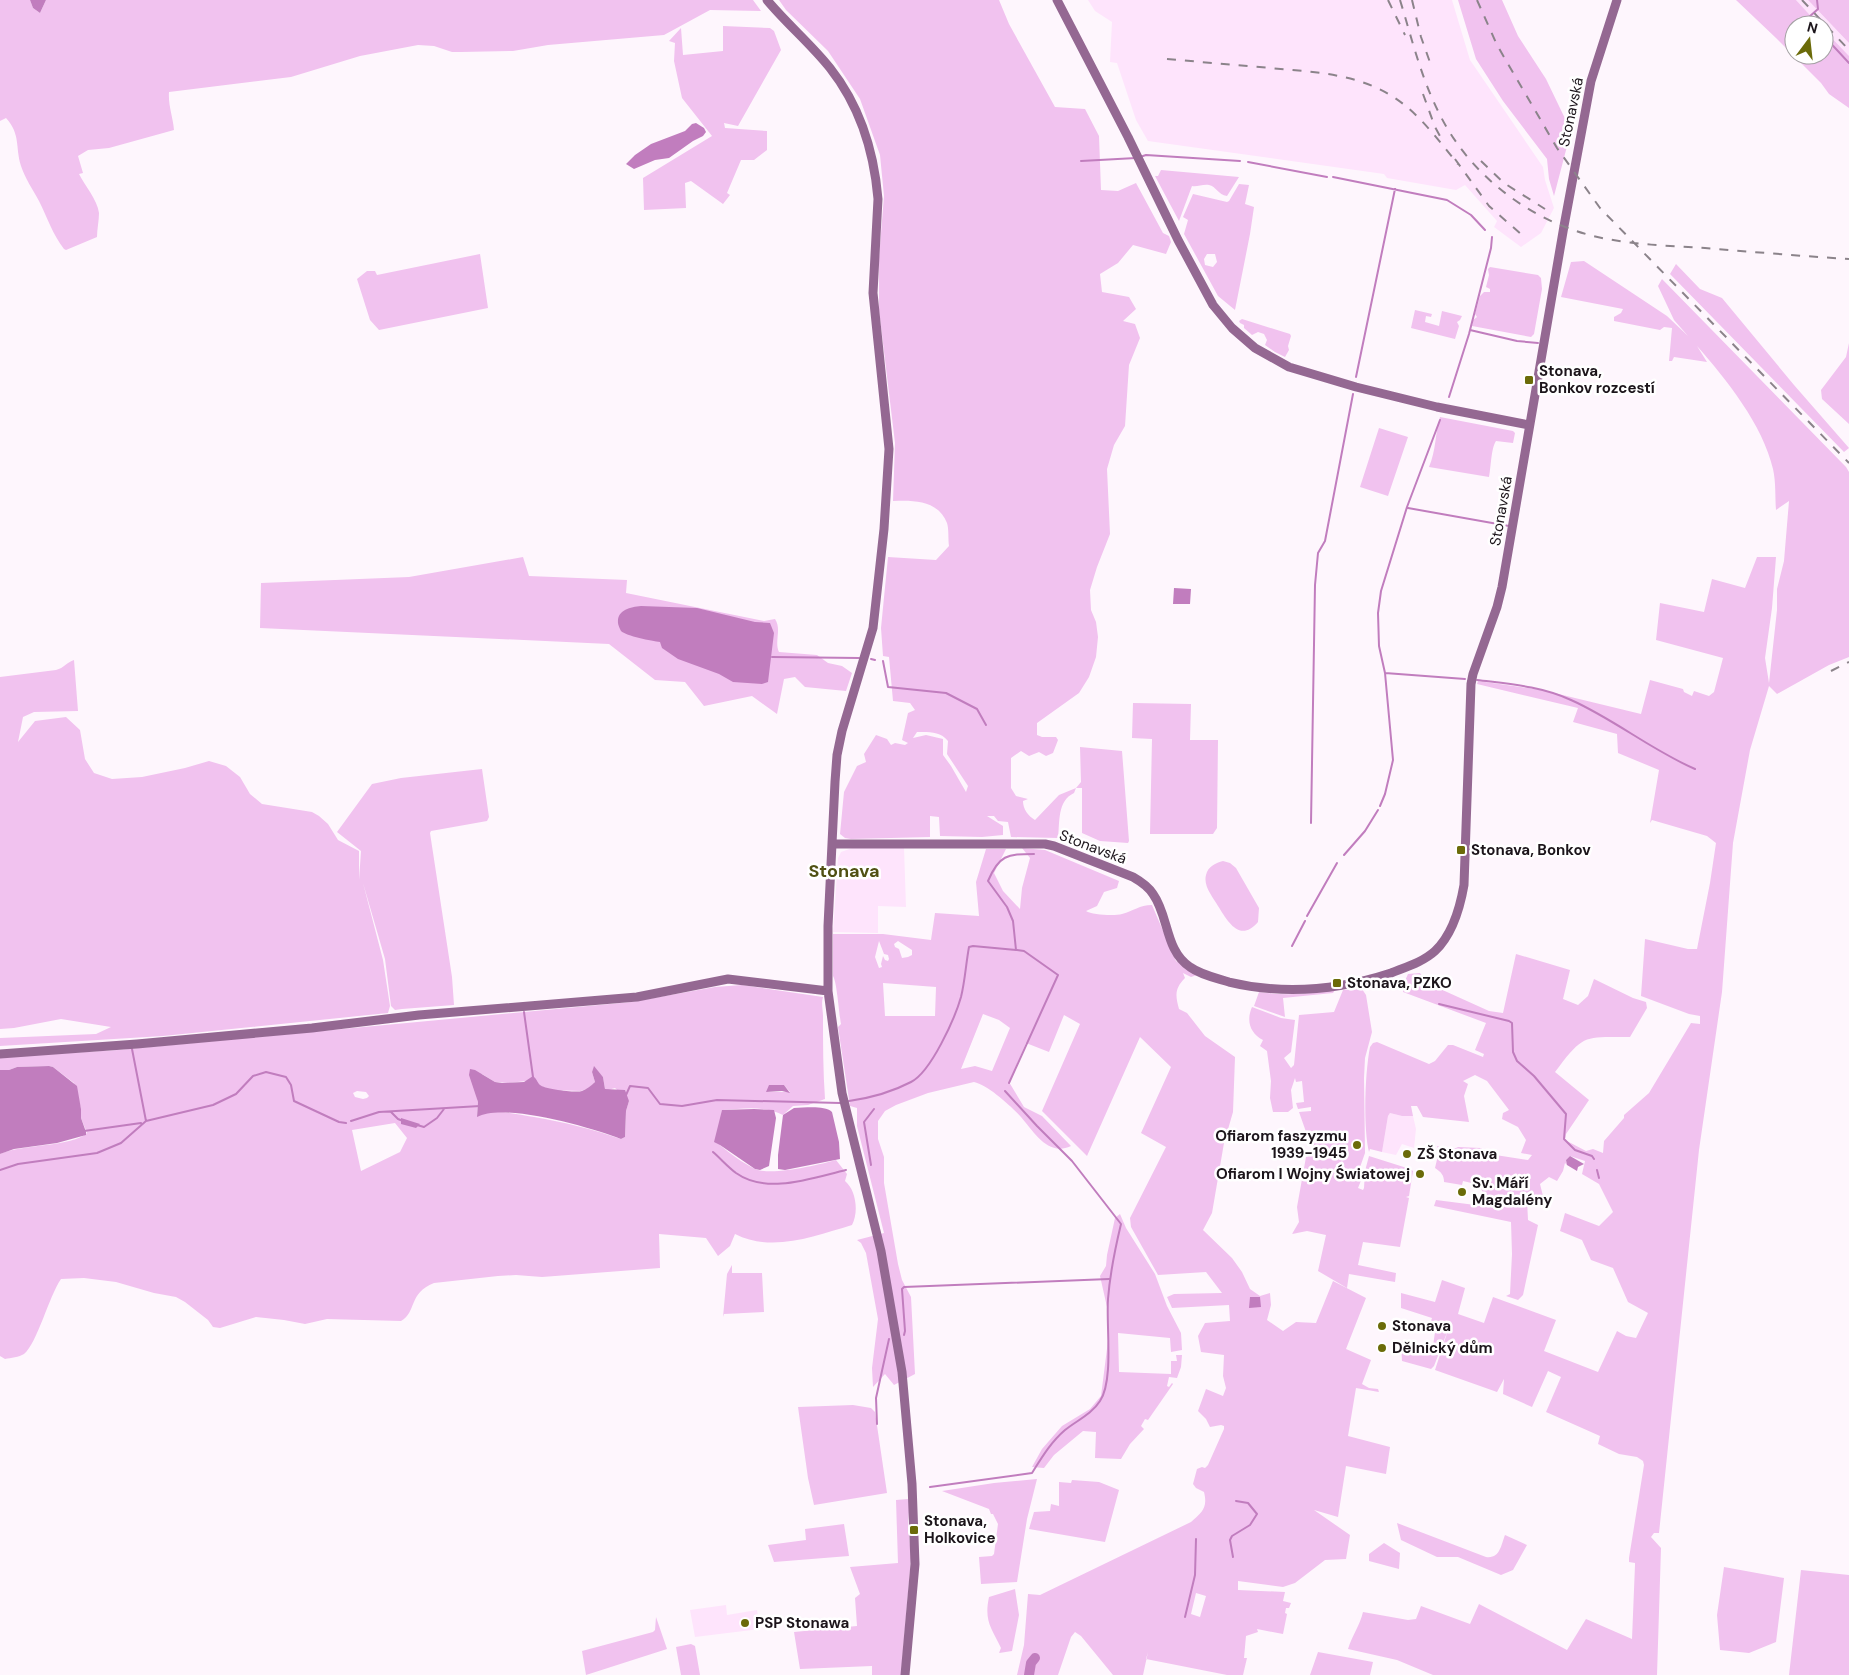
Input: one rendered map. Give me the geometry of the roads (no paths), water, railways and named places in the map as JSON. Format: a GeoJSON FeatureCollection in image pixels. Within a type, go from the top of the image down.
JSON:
{"type":"FeatureCollection","features":[{"type":"Feature","properties":{"kind":"street"},"geometry":{"type":"LineString","coordinates":[[767,0],[830,67],[850,98],[862,120],[877,186],[878,206],[872,294],[888,449],[884,529],[873,628],[845,722],[838,755],[832,844],[828,990],[842,1093],[881,1251],[902,1372],[912,1484],[915,1564],[905,1675]]}},
{"type":"Feature","properties":{"kind":"street"},"geometry":{"type":"LineString","coordinates":[[1058,0],[1213,305],[1232,328],[1255,348],[1289,367],[1356,387],[1437,407],[1529,425]]}},
{"type":"Feature","properties":{"kind":"street","name":"Stonavská"},"geometry":{"type":"LineString","coordinates":[[832,844],[1010,843],[1054,846],[1133,877],[1144,884],[1156,900],[1172,946],[1180,958],[1191,968],[1214,978],[1258,988],[1316,989],[1368,980],[1404,968],[1429,955],[1444,939],[1460,905],[1464,879],[1471,684],[1475,664],[1497,607],[1502,587],[1565,218],[1591,81],[1617,0]]}},
{"type":"Feature","properties":{"kind":"street"},"geometry":{"type":"LineString","coordinates":[[0,1054],[137,1044],[302,1029],[419,1015],[619,999],[728,979],[828,990]]}},
{"type":"Feature","properties":{"kind":"waterway"},"geometry":{"type":"LineString","coordinates":[[1811,15],[1818,9],[1817,0]]}},
{"type":"Feature","properties":{"kind":"waterway"},"geometry":{"type":"LineString","coordinates":[[1834,47],[1849,63]]}},
{"type":"Feature","properties":{"kind":"waterway"},"geometry":{"type":"LineString","coordinates":[[1140,157],[1146,155],[1240,161]]}},
{"type":"Feature","properties":{"kind":"waterway"},"geometry":{"type":"LineString","coordinates":[[1081,161],[1136,158]]}},
{"type":"Feature","properties":{"kind":"waterway"},"geometry":{"type":"LineString","coordinates":[[1248,162],[1327,177]]}},
{"type":"Feature","properties":{"kind":"waterway"},"geometry":{"type":"LineString","coordinates":[[1333,177],[1447,200],[1471,215],[1485,230]]}},
{"type":"Feature","properties":{"kind":"waterway"},"geometry":{"type":"LineString","coordinates":[[1356,377],[1395,189]]}},
{"type":"Feature","properties":{"kind":"waterway"},"geometry":{"type":"LineString","coordinates":[[1449,397],[1469,334],[1491,248],[1492,237]]}},
{"type":"Feature","properties":{"kind":"waterway"},"geometry":{"type":"LineString","coordinates":[[1470,330],[1517,341],[1538,343]]}},
{"type":"Feature","properties":{"kind":"waterway"},"geometry":{"type":"LineString","coordinates":[[1311,823],[1315,585],[1318,553],[1325,541],[1353,394]]}},
{"type":"Feature","properties":{"kind":"waterway"},"geometry":{"type":"LineString","coordinates":[[1380,806],[1385,794],[1393,760],[1385,673],[1379,646],[1378,613],[1381,591],[1407,507],[1440,420]]}},
{"type":"Feature","properties":{"kind":"waterway"},"geometry":{"type":"LineString","coordinates":[[1408,508],[1509,526]]}},
{"type":"Feature","properties":{"kind":"waterway"},"geometry":{"type":"LineString","coordinates":[[772,657],[859,658]]}},
{"type":"Feature","properties":{"kind":"waterway"},"geometry":{"type":"LineString","coordinates":[[871,659],[875,660]]}},
{"type":"Feature","properties":{"kind":"waterway"},"geometry":{"type":"LineString","coordinates":[[883,661],[888,687],[946,693],[977,709],[986,725]]}},
{"type":"Feature","properties":{"kind":"waterway"},"geometry":{"type":"LineString","coordinates":[[1385,673],[1465,679]]}},
{"type":"Feature","properties":{"kind":"waterway"},"geometry":{"type":"LineString","coordinates":[[1477,680],[1525,686],[1560,695],[1602,716],[1663,753],[1695,769]]}},
{"type":"Feature","properties":{"kind":"waterway"},"geometry":{"type":"LineString","coordinates":[[1344,855],[1365,831],[1378,810]]}},
{"type":"Feature","properties":{"kind":"waterway"},"geometry":{"type":"LineString","coordinates":[[849,1101],[896,1089],[919,1076],[941,1044],[958,1006],[969,947],[1016,950],[1013,921],[1007,907],[988,881],[996,866],[1005,858],[1034,854]]}},
{"type":"Feature","properties":{"kind":"waterway"},"geometry":{"type":"LineString","coordinates":[[1307,916],[1337,863]]}},
{"type":"Feature","properties":{"kind":"waterway"},"geometry":{"type":"LineString","coordinates":[[1292,946],[1305,921]]}},
{"type":"Feature","properties":{"kind":"waterway"},"geometry":{"type":"LineString","coordinates":[[1009,1083],[1058,975],[1024,951],[1017,950]]}},
{"type":"Feature","properties":{"kind":"waterway"},"geometry":{"type":"LineString","coordinates":[[1439,1004],[1512,1023],[1513,1052],[1517,1061],[1534,1076],[1566,1114],[1564,1139],[1575,1150],[1592,1156],[1594,1159]]}},
{"type":"Feature","properties":{"kind":"waterway"},"geometry":{"type":"LineString","coordinates":[[524,1012],[533,1077]]}},
{"type":"Feature","properties":{"kind":"waterway"},"geometry":{"type":"LineString","coordinates":[[132,1049],[146,1121]]}},
{"type":"Feature","properties":{"kind":"waterway"},"geometry":{"type":"LineString","coordinates":[[0,1170],[18,1164],[97,1153],[121,1143],[146,1121],[213,1105],[236,1094],[253,1076],[266,1072],[286,1077],[291,1085],[294,1101],[339,1122],[346,1123]]}},
{"type":"Feature","properties":{"kind":"waterway"},"geometry":{"type":"LineString","coordinates":[[626,1095],[630,1086],[648,1088],[660,1104],[682,1106],[717,1100],[840,1103]]}},
{"type":"Feature","properties":{"kind":"waterway"},"geometry":{"type":"LineString","coordinates":[[930,1487],[1032,1473],[1055,1440],[1097,1406],[1104,1392],[1107,1380],[1108,1299],[1113,1261],[1121,1224],[1072,1161],[1005,1091]]}},
{"type":"Feature","properties":{"kind":"waterway"},"geometry":{"type":"LineString","coordinates":[[351,1121],[379,1112],[480,1106]]}},
{"type":"Feature","properties":{"kind":"waterway"},"geometry":{"type":"LineString","coordinates":[[417,1125],[424,1127],[437,1118],[444,1109]]}},
{"type":"Feature","properties":{"kind":"waterway"},"geometry":{"type":"LineString","coordinates":[[871,1165],[864,1122],[874,1109]]}},
{"type":"Feature","properties":{"kind":"waterway"},"geometry":{"type":"LineString","coordinates":[[391,1112],[403,1121]]}},
{"type":"Feature","properties":{"kind":"waterway"},"geometry":{"type":"LineString","coordinates":[[84,1131],[141,1123]]}},
{"type":"Feature","properties":{"kind":"waterway"},"geometry":{"type":"LineString","coordinates":[[713,1152],[736,1173],[748,1180],[761,1183],[790,1183],[846,1170]]}},
{"type":"Feature","properties":{"kind":"waterway"},"geometry":{"type":"LineString","coordinates":[[1597,1170],[1599,1178]]}},
{"type":"Feature","properties":{"kind":"waterway"},"geometry":{"type":"LineString","coordinates":[[904,1335],[902,1289],[904,1287],[1109,1279]]}},
{"type":"Feature","properties":{"kind":"waterway"},"geometry":{"type":"LineString","coordinates":[[877,1424],[876,1398],[889,1339]]}},
{"type":"Feature","properties":{"kind":"waterway"},"geometry":{"type":"LineString","coordinates":[[1233,1557],[1230,1540],[1232,1536],[1250,1525],[1257,1514],[1248,1503],[1236,1501]]}},
{"type":"Feature","properties":{"kind":"waterway"},"geometry":{"type":"LineString","coordinates":[[1185,1617],[1195,1575],[1196,1539]]}},
{"type":"Feature","properties":{"kind":"waterway"},"geometry":{"type":"LineString","coordinates":[[1029,1675],[1031,1663],[1035,1658]]}},
{"type":"Feature","properties":{"kind":"railway"},"geometry":{"type":"LineString","coordinates":[[1388,0],[1405,35]]}},
{"type":"Feature","properties":{"kind":"railway"},"geometry":{"type":"LineString","coordinates":[[1400,0],[1427,87],[1453,138],[1488,179],[1532,211],[1581,233],[1619,241],[1849,259]]}},
{"type":"Feature","properties":{"kind":"railway"},"geometry":{"type":"LineString","coordinates":[[1412,0],[1421,37],[1432,68]]}},
{"type":"Feature","properties":{"kind":"railway"},"geometry":{"type":"LineString","coordinates":[[1477,0],[1497,45],[1557,148],[1600,208],[1849,463]]}},
{"type":"Feature","properties":{"kind":"railway"},"geometry":{"type":"LineString","coordinates":[[1802,0],[1849,50]]}},
{"type":"Feature","properties":{"kind":"railway"},"geometry":{"type":"LineString","coordinates":[[1167,59],[1317,73],[1363,82],[1392,96],[1411,110],[1428,127],[1458,164]]}},
{"type":"Feature","properties":{"kind":"railway"},"geometry":{"type":"LineString","coordinates":[[1423,94],[1440,136]]}},
{"type":"Feature","properties":{"kind":"railway"},"geometry":{"type":"LineString","coordinates":[[1455,159],[1489,206],[1522,235]]}},
{"type":"Feature","properties":{"kind":"railway"},"geometry":{"type":"LineString","coordinates":[[1481,161],[1504,183],[1545,209]]}},
{"type":"Feature","properties":{"kind":"railway"},"geometry":{"type":"LineString","coordinates":[[1831,671],[1849,662]]}},
{"type":"Feature","properties":{"kind":"place","name":"Stonava, Bonkov rozcestí"},"geometry":{"type":"Point","coordinates":[1529,380]}},
{"type":"Feature","properties":{"kind":"place","name":"Stonava, Bonkov"},"geometry":{"type":"Point","coordinates":[1461,850]}},
{"type":"Feature","properties":{"kind":"place","name":"Stonava, PZKO"},"geometry":{"type":"Point","coordinates":[1337,983]}},
{"type":"Feature","properties":{"kind":"place","name":"Ofiarom faszyzmu 1939-1945"},"geometry":{"type":"Point","coordinates":[1357,1145]}},
{"type":"Feature","properties":{"kind":"place","name":"ZŠ Stonava"},"geometry":{"type":"Point","coordinates":[1407,1154]}},
{"type":"Feature","properties":{"kind":"place","name":"Ofiarom I Wojny Światowej"},"geometry":{"type":"Point","coordinates":[1420,1174]}},
{"type":"Feature","properties":{"kind":"place","name":"Sv. Máří Magdalény"},"geometry":{"type":"Point","coordinates":[1462,1192]}},
{"type":"Feature","properties":{"kind":"place","name":"Stonava"},"geometry":{"type":"Point","coordinates":[1382,1326]}},
{"type":"Feature","properties":{"kind":"place","name":"Dělnický dům"},"geometry":{"type":"Point","coordinates":[1382,1348]}},
{"type":"Feature","properties":{"kind":"place","name":"Stonava, Holkovice"},"geometry":{"type":"Point","coordinates":[914,1530]}},
{"type":"Feature","properties":{"kind":"place","name":"PSP Stonawa"},"geometry":{"type":"Point","coordinates":[745,1623]}},
{"type":"Feature","properties":{"kind":"district","name":"Stonava"},"geometry":{"type":"Point","coordinates":[844,871]}}]}
